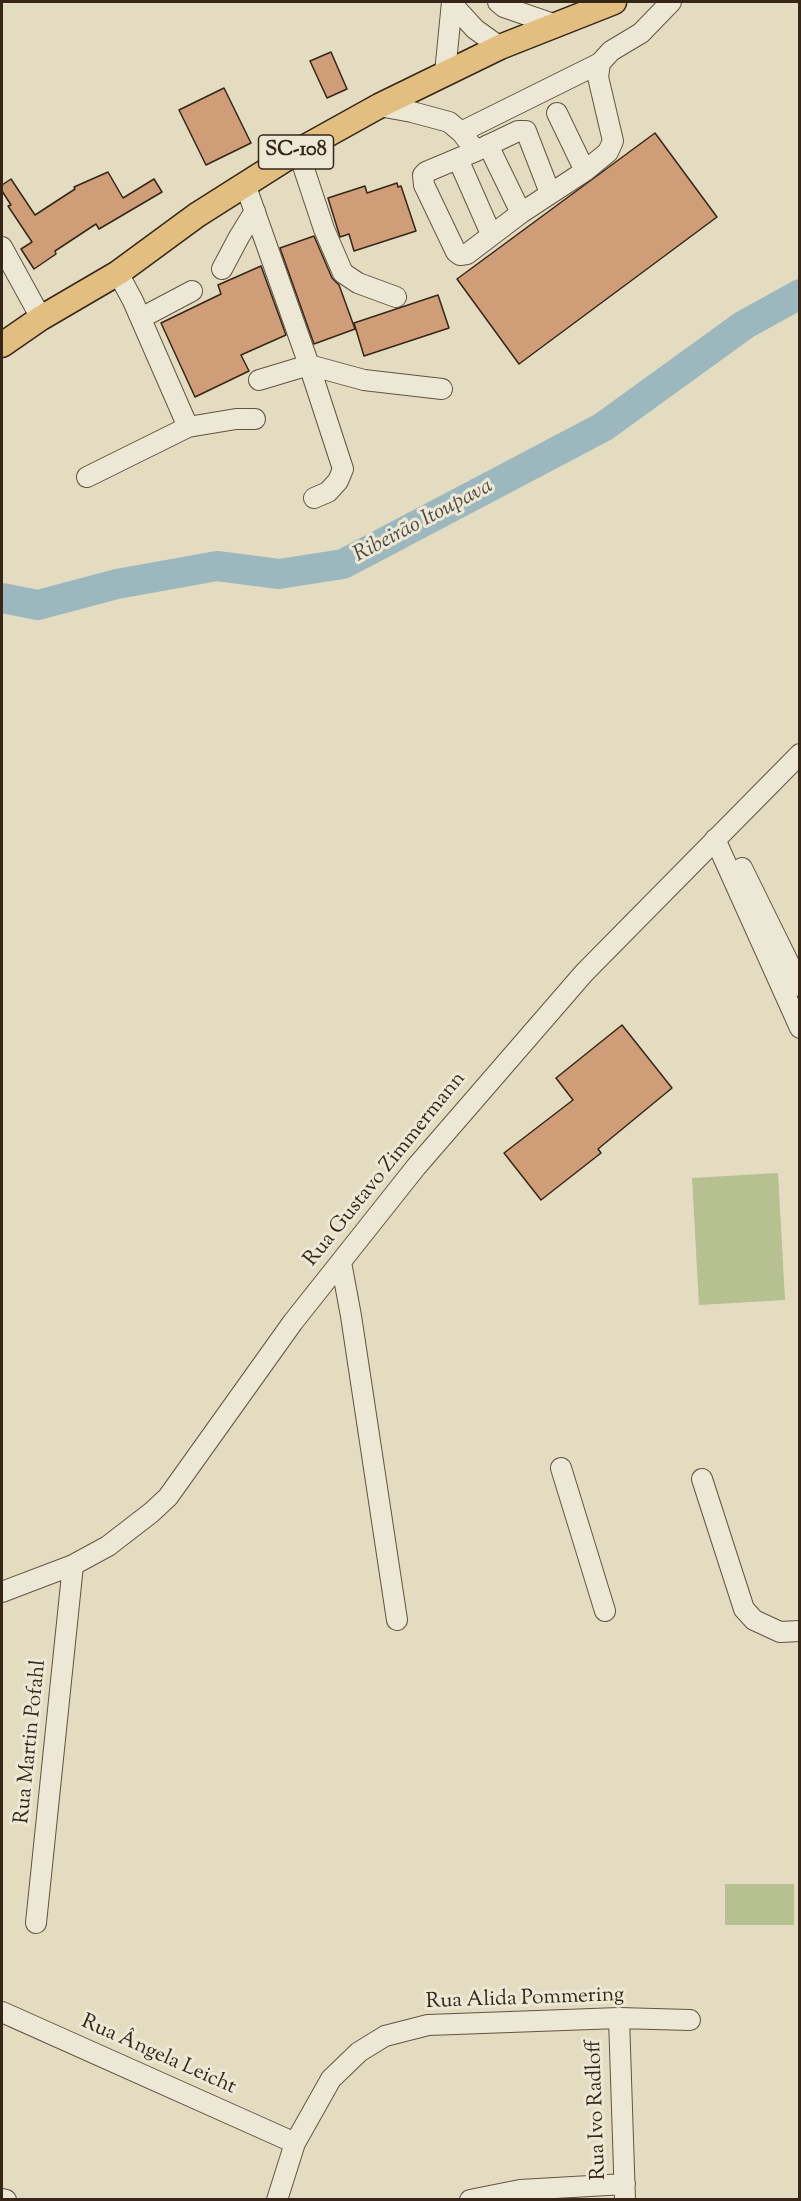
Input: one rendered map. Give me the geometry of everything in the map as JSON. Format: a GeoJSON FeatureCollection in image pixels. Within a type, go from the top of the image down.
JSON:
{"type":"FeatureCollection","features":[{"type":"Feature","properties":{"kind":"main road","name":"SC-108"},"geometry":{"type":"LineString","coordinates":[[2,345],[41,318],[118,273],[197,215],[298,151],[379,106],[500,47],[614,2]]}},
{"type":"Feature","properties":{"kind":"street"},"geometry":{"type":"LineString","coordinates":[[498,2],[504,7],[556,25]]}},
{"type":"Feature","properties":{"kind":"street"},"geometry":{"type":"LineString","coordinates":[[461,132],[600,63],[610,51],[641,33],[671,2]]}},
{"type":"Feature","properties":{"kind":"street"},"geometry":{"type":"LineString","coordinates":[[452,3],[476,29],[500,47]]}},
{"type":"Feature","properties":{"kind":"street"},"geometry":{"type":"LineString","coordinates":[[445,73],[452,3]]}},
{"type":"Feature","properties":{"kind":"street"},"geometry":{"type":"LineString","coordinates":[[550,193],[526,131],[518,131],[424,173],[424,185],[456,252],[460,255],[467,254],[521,213],[585,171],[608,152],[613,141],[598,77],[600,63]]}},
{"type":"Feature","properties":{"kind":"street"},"geometry":{"type":"LineString","coordinates":[[379,106],[448,122],[461,132],[521,213]]}},
{"type":"Feature","properties":{"kind":"street"},"geometry":{"type":"LineString","coordinates":[[557,113],[585,171]]}},
{"type":"Feature","properties":{"kind":"street"},"geometry":{"type":"LineString","coordinates":[[298,151],[324,229],[342,273],[357,283],[396,297]]}},
{"type":"Feature","properties":{"kind":"street"},"geometry":{"type":"LineString","coordinates":[[474,152],[492,234]]}},
{"type":"Feature","properties":{"kind":"street"},"geometry":{"type":"LineString","coordinates":[[245,184],[343,469],[338,482],[328,492],[314,498]]}},
{"type":"Feature","properties":{"kind":"street"},"geometry":{"type":"LineString","coordinates":[[222,269],[255,211]]}},
{"type":"Feature","properties":{"kind":"street"},"geometry":{"type":"LineString","coordinates":[[2,247],[41,318]]}},
{"type":"Feature","properties":{"kind":"street"},"geometry":{"type":"LineString","coordinates":[[118,273],[141,318],[188,427]]}},
{"type":"Feature","properties":{"kind":"street"},"geometry":{"type":"LineString","coordinates":[[141,318],[192,291]]}},
{"type":"Feature","properties":{"kind":"street"},"geometry":{"type":"LineString","coordinates":[[259,380],[309,365],[364,380],[442,389]]}},
{"type":"Feature","properties":{"kind":"street"},"geometry":{"type":"LineString","coordinates":[[87,477],[188,427],[236,419],[255,419]]}},
{"type":"Feature","properties":{"kind":"street","name":"Rua Gustavo Zimmermann"},"geometry":{"type":"LineString","coordinates":[[2,1592],[73,1565],[128,1532],[168,1497],[293,1322],[416,1167],[584,973],[800,754]]}},
{"type":"Feature","properties":{"kind":"street"},"geometry":{"type":"LineString","coordinates":[[720,835],[800,987]]}},
{"type":"Feature","properties":{"kind":"street"},"geometry":{"type":"LineString","coordinates":[[720,835],[800,1028]]}},
{"type":"Feature","properties":{"kind":"street"},"geometry":{"type":"LineString","coordinates":[[341,1262],[397,1620]]}},
{"type":"Feature","properties":{"kind":"street"},"geometry":{"type":"LineString","coordinates":[[561,1468],[605,1611]]}},
{"type":"Feature","properties":{"kind":"street"},"geometry":{"type":"LineString","coordinates":[[702,1479],[744,1609],[754,1620],[780,1632],[800,1631]]}},
{"type":"Feature","properties":{"kind":"street","name":"Rua Martin Pofahl"},"geometry":{"type":"LineString","coordinates":[[36,1923],[73,1565]]}},
{"type":"Feature","properties":{"kind":"street","name":"Rua Ângela Leicht"},"geometry":{"type":"LineString","coordinates":[[2,2012],[295,2143]]}},
{"type":"Feature","properties":{"kind":"street","name":"Rua Alida Pommering"},"geometry":{"type":"LineString","coordinates":[[277,2199],[295,2143],[331,2079],[359,2052],[385,2036],[428,2025],[619,2018],[690,2020]]}},
{"type":"Feature","properties":{"kind":"street","name":"Rua Ivo Radloff"},"geometry":{"type":"LineString","coordinates":[[619,2018],[625,2192]]}},
{"type":"Feature","properties":{"kind":"street"},"geometry":{"type":"LineString","coordinates":[[470,2199],[520,2190],[625,2192]]}},
{"type":"Feature","properties":{"kind":"green space"},"geometry":{"type":"Polygon","coordinates":[[[778,1173],[785,1300],[699,1305],[692,1178],[778,1173]]]}},
{"type":"Feature","properties":{"kind":"green space"},"geometry":{"type":"Polygon","coordinates":[[[725,1884],[794,1884],[794,1925],[725,1925],[725,1884]]]}},
{"type":"Feature","properties":{"kind":"building"},"geometry":{"type":"Polygon","coordinates":[[[331,52],[347,89],[327,98],[310,61],[331,52]]]}},
{"type":"Feature","properties":{"kind":"building"},"geometry":{"type":"Polygon","coordinates":[[[224,88],[251,143],[206,165],[179,110],[224,88]]]}},
{"type":"Feature","properties":{"kind":"building"},"geometry":{"type":"Polygon","coordinates":[[[655,133],[717,217],[519,364],[457,279],[655,133]]]}},
{"type":"Feature","properties":{"kind":"building"},"geometry":{"type":"Polygon","coordinates":[[[108,172],[123,198],[154,179],[162,192],[99,229],[96,224],[55,251],[56,254],[34,269],[21,249],[32,242],[8,206],[11,205],[2,191],[2,185],[11,179],[35,215],[75,189],[74,187],[108,172]]]}},
{"type":"Feature","properties":{"kind":"building"},"geometry":{"type":"Polygon","coordinates":[[[397,183],[398,187],[401,186],[416,231],[354,251],[349,234],[340,237],[328,198],[365,186],[367,193],[397,183]]]}},
{"type":"Feature","properties":{"kind":"building"},"geometry":{"type":"Polygon","coordinates":[[[314,236],[332,278],[339,285],[355,329],[314,344],[280,248],[314,236]]]}},
{"type":"Feature","properties":{"kind":"building"},"geometry":{"type":"Polygon","coordinates":[[[261,266],[286,335],[241,355],[249,371],[195,397],[161,323],[221,294],[218,285],[261,266]]]}},
{"type":"Feature","properties":{"kind":"building"},"geometry":{"type":"Polygon","coordinates":[[[438,295],[449,328],[364,356],[354,323],[438,295]]]}},
{"type":"Feature","properties":{"kind":"building"},"geometry":{"type":"Polygon","coordinates":[[[622,1025],[672,1088],[598,1149],[601,1153],[541,1200],[504,1153],[573,1100],[556,1078],[622,1025]]]}},
{"type":"Feature","properties":{"kind":"waterway","name":"Ribeirão Itoupava"},"geometry":{"type":"LineString","coordinates":[[2,598],[38,605],[117,584],[217,566],[279,574],[343,564],[603,427],[744,325],[800,294]]}}]}
